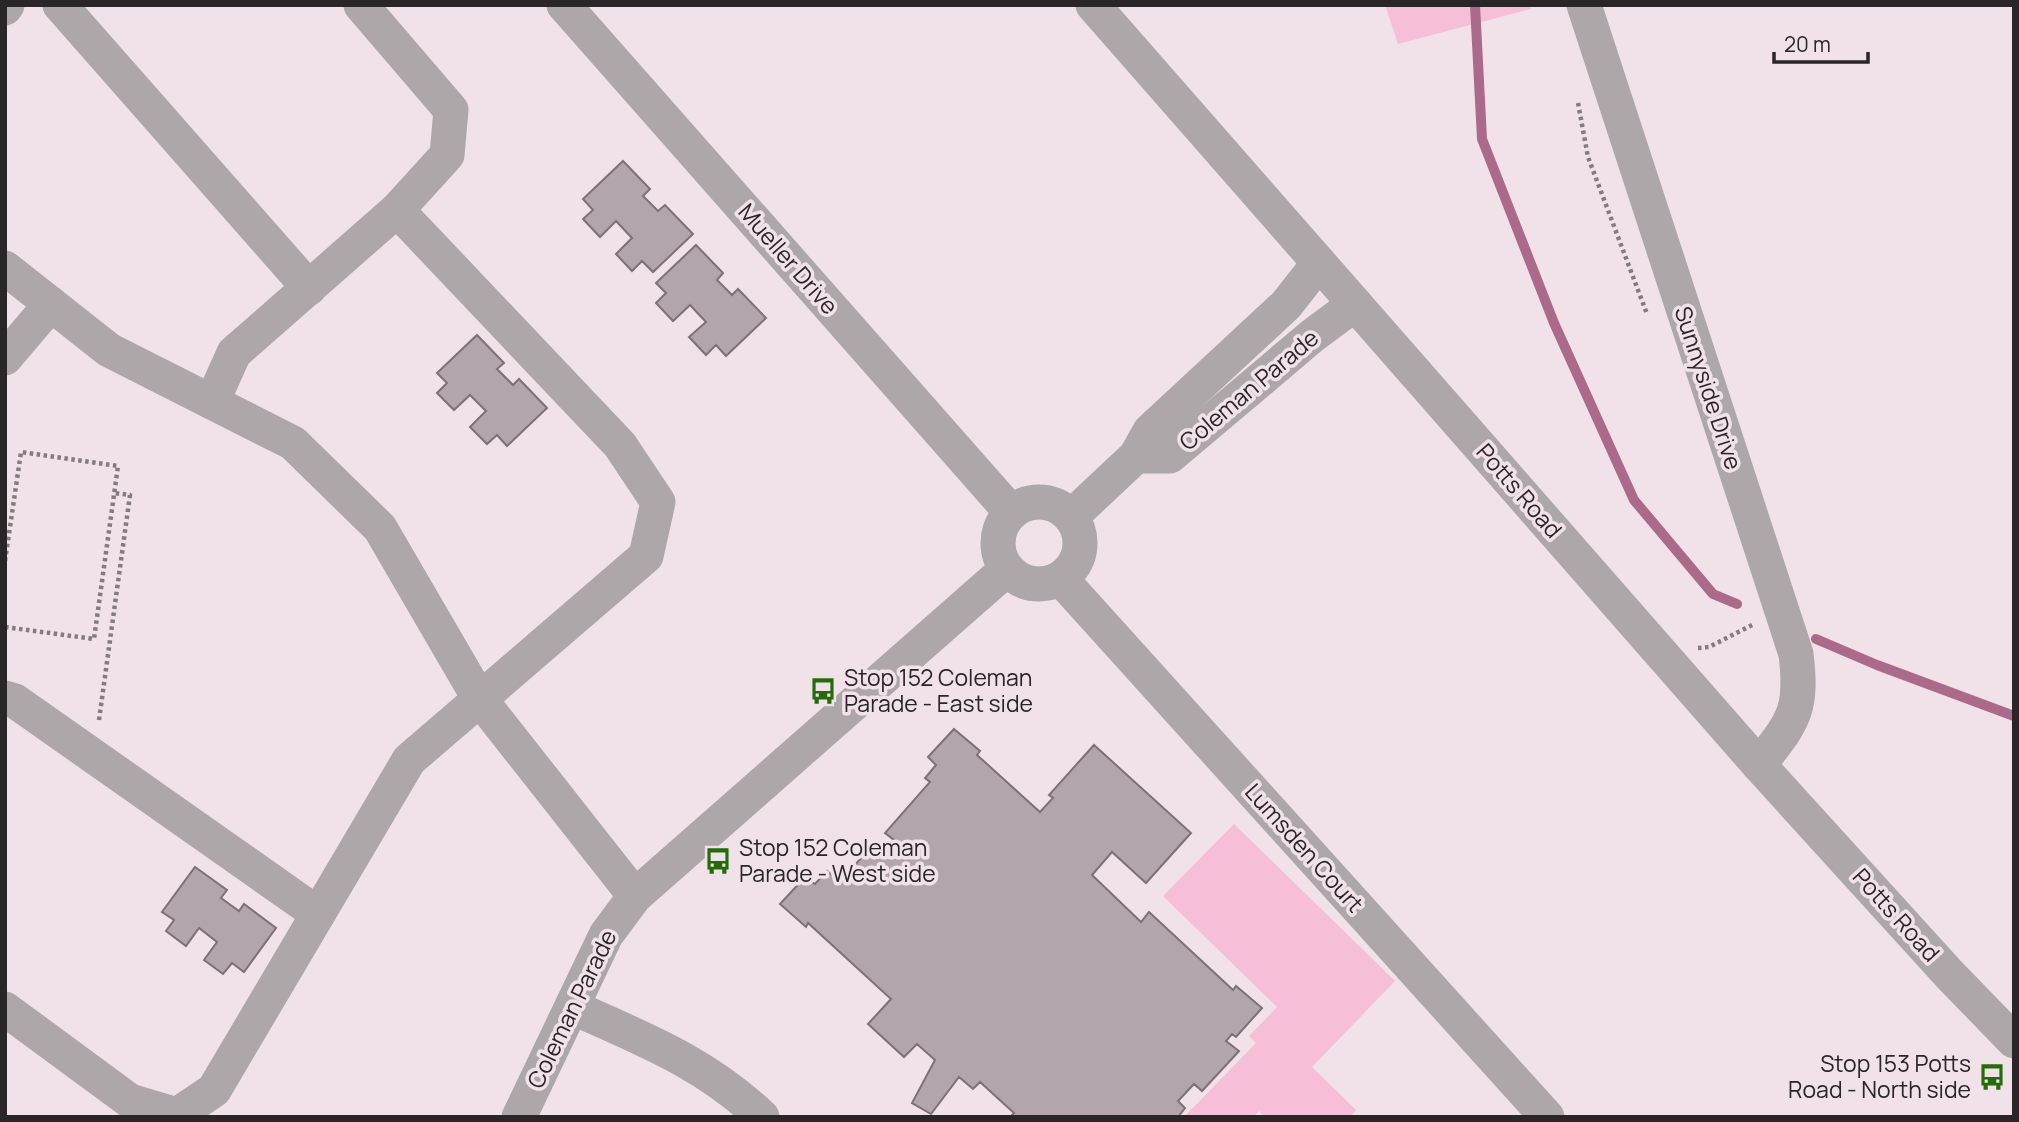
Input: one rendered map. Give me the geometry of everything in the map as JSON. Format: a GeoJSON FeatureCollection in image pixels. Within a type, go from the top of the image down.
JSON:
{"type":"FeatureCollection","features":[{"type":"Feature","properties":{"kind":"street"},"geometry":{"type":"LineString","coordinates":[[60,5],[309,288]]}},
{"type":"Feature","properties":{"kind":"street"},"geometry":{"type":"LineString","coordinates":[[212,402],[234,354],[397,210],[447,155],[451,110],[361,5]]}},
{"type":"Feature","properties":{"kind":"street","name":"Mueller Drive"},"geometry":{"type":"LineString","coordinates":[[565,5],[1010,512]]}},
{"type":"Feature","properties":{"kind":"street","name":"Potts Road"},"geometry":{"type":"LineString","coordinates":[[1093,5],[1759,765],[1949,974],[2014,1041]]}},
{"type":"Feature","properties":{"kind":"street","name":"Sunnyside Drive"},"geometry":{"type":"LineString","coordinates":[[1584,5],[1796,654],[1798,688],[1793,719],[1759,765]]}},
{"type":"Feature","properties":{"kind":"street"},"geometry":{"type":"LineString","coordinates":[[5,1009],[130,1101],[177,1115],[214,1090],[409,760],[646,556],[658,502],[620,445],[397,210]]}},
{"type":"Feature","properties":{"kind":"street","name":"Coleman Parade"},"geometry":{"type":"LineString","coordinates":[[1070,517],[1136,456],[1150,431],[1286,305],[1319,263]]}},
{"type":"Feature","properties":{"kind":"street"},"geometry":{"type":"LineString","coordinates":[[5,268],[109,350],[293,443],[380,528],[479,698],[635,896]]}},
{"type":"Feature","properties":{"kind":"street"},"geometry":{"type":"LineString","coordinates":[[5,358],[51,304]]}},
{"type":"Feature","properties":{"kind":"street","name":"Coleman Parade"},"geometry":{"type":"LineString","coordinates":[[1136,456],[1170,456],[1311,336],[1355,304]]}},
{"type":"Feature","properties":{"kind":"street"},"geometry":{"type":"LineString","coordinates":[[1031,503],[1049,503],[1070,517],[1080,536],[1080,553],[1074,567],[1061,579],[1047,584],[1029,583],[1016,578],[1007,569],[998,550],[999,533],[1010,512],[1031,503]]}},
{"type":"Feature","properties":{"kind":"street","name":"Coleman Parade"},"geometry":{"type":"LineString","coordinates":[[519,1117],[606,935],[635,896],[1007,569]]}},
{"type":"Feature","properties":{"kind":"street","name":"Lumsden Court"},"geometry":{"type":"LineString","coordinates":[[1061,579],[1547,1117]]}},
{"type":"Feature","properties":{"kind":"street"},"geometry":{"type":"LineString","coordinates":[[5,698],[15,701],[318,914]]}},
{"type":"Feature","properties":{"kind":"street","name":"Potts Road"},"geometry":{"type":"LineString","coordinates":[[1949,974],[2014,1052]]}},
{"type":"Feature","properties":{"kind":"street"},"geometry":{"type":"LineString","coordinates":[[572,1007],[684,1057],[736,1092],[762,1117]]}},
{"type":"Feature","properties":{"kind":"path"},"geometry":{"type":"LineString","coordinates":[[1577,94],[1588,157],[1648,318]]}},
{"type":"Feature","properties":{"kind":"path"},"geometry":{"type":"LineString","coordinates":[[5,561],[21,452],[118,466],[94,639],[5,627]]}},
{"type":"Feature","properties":{"kind":"path"},"geometry":{"type":"LineString","coordinates":[[82,748],[100,719],[131,495],[114,493]]}},
{"type":"Feature","properties":{"kind":"path"},"geometry":{"type":"LineString","coordinates":[[1686,681],[1702,668],[1689,648],[1709,647],[1759,622]]}},
{"type":"Feature","properties":{"kind":"shaded area"},"geometry":{"type":"Polygon","coordinates":[[[1385,5],[1530,5],[1531,9],[1398,44],[1385,5]]]}},
{"type":"Feature","properties":{"kind":"shaded area"},"geometry":{"type":"Polygon","coordinates":[[[1234,824],[1395,981],[1312,1067],[1356,1110],[1350,1117],[1265,1117],[1259,1111],[1253,1117],[1184,1117],[1256,1043],[1249,1036],[1277,1007],[1163,896],[1234,824]]]}},
{"type":"Feature","properties":{"kind":"building"},"geometry":{"type":"Polygon","coordinates":[[[623,161],[650,189],[643,196],[658,211],[665,205],[693,234],[653,272],[642,261],[632,271],[616,254],[632,238],[616,221],[600,237],[583,219],[593,210],[583,199],[623,161]]]}},
{"type":"Feature","properties":{"kind":"building"},"geometry":{"type":"Polygon","coordinates":[[[696,245],[723,273],[717,280],[732,295],[738,289],[766,318],[726,356],[716,345],[706,355],[689,337],[706,322],[690,305],[673,321],[656,303],[666,293],[656,283],[696,245]]]}},
{"type":"Feature","properties":{"kind":"building"},"geometry":{"type":"Polygon","coordinates":[[[477,335],[504,363],[497,369],[513,385],[519,379],[547,408],[507,446],[497,435],[487,444],[470,427],[486,411],[470,395],[454,410],[437,393],[447,383],[437,373],[477,335]]]}},
{"type":"Feature","properties":{"kind":"building"},"geometry":{"type":"Polygon","coordinates":[[[954,729],[980,751],[977,755],[1040,812],[1053,798],[1049,795],[1094,745],[1191,833],[1146,883],[1112,852],[1092,875],[1141,922],[1149,912],[1233,990],[1236,986],[1262,1008],[1236,1037],[1232,1034],[1226,1041],[1239,1051],[1202,1091],[1194,1084],[1178,1101],[1185,1108],[1178,1117],[1010,1117],[1014,1113],[980,1082],[973,1089],[959,1077],[931,1114],[912,1103],[935,1060],[917,1044],[904,1057],[868,1024],[891,999],[808,923],[806,927],[780,904],[805,877],[815,884],[827,871],[840,882],[868,850],[877,859],[894,840],[885,833],[930,782],[925,778],[936,765],[928,757],[954,729]]]}},
{"type":"Feature","properties":{"kind":"building"},"geometry":{"type":"Polygon","coordinates":[[[195,867],[227,890],[221,898],[239,911],[244,904],[276,928],[244,972],[232,963],[223,974],[204,960],[217,942],[199,928],[186,946],[166,931],[174,920],[162,912],[195,867]]]}},
{"type":"Feature","properties":{"kind":"waterway"},"geometry":{"type":"LineString","coordinates":[[1475,5],[1482,139],[1554,323],[1634,500],[1713,594],[1737,604]]}},
{"type":"Feature","properties":{"kind":"waterway"},"geometry":{"type":"LineString","coordinates":[[1816,639],[1877,665],[2014,716]]}},
{"type":"Feature","properties":{"kind":"place","name":"Stop 152 Coleman Parade - East side"},"geometry":{"type":"Point","coordinates":[823,691]}},
{"type":"Feature","properties":{"kind":"place","name":"Stop 152 Coleman Parade - West side"},"geometry":{"type":"Point","coordinates":[718,861]}},
{"type":"Feature","properties":{"kind":"place","name":"Stop 153 Potts Road - North side"},"geometry":{"type":"Point","coordinates":[1992,1077]}}]}
